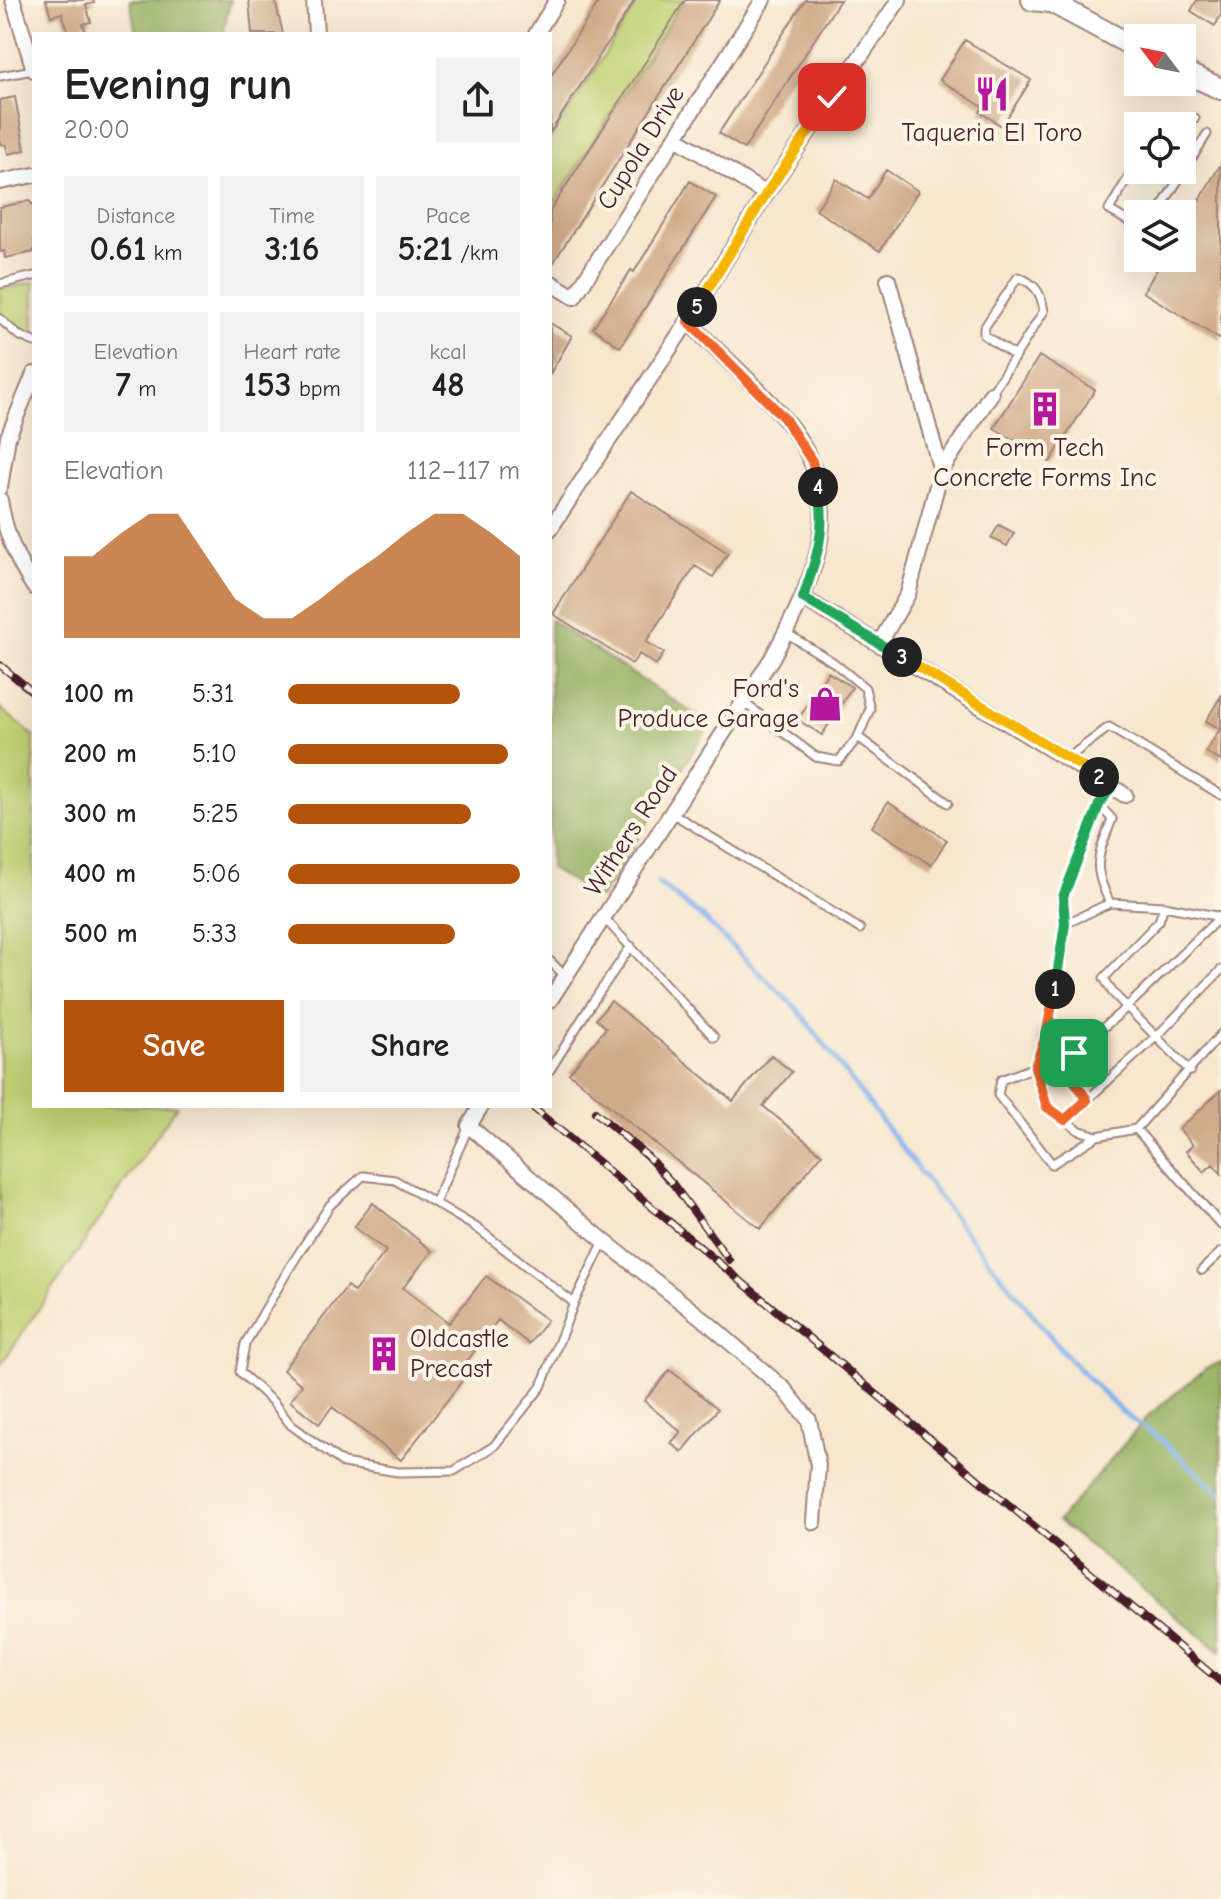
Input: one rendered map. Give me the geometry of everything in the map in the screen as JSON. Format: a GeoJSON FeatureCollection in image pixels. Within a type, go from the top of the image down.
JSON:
{"type":"FeatureCollection","features":[{"type":"Feature","properties":{"kind":"street"},"geometry":{"type":"LineString","coordinates":[[13,0],[32,63]]}},
{"type":"Feature","properties":{"kind":"street"},"geometry":{"type":"LineString","coordinates":[[314,0],[316,32]]}},
{"type":"Feature","properties":{"kind":"street"},"geometry":{"type":"LineString","coordinates":[[537,32],[557,0]]}},
{"type":"Feature","properties":{"kind":"street","name":"Cupola Drive"},"geometry":{"type":"LineString","coordinates":[[552,283],[574,297],[763,0]]}},
{"type":"Feature","properties":{"kind":"street"},"geometry":{"type":"LineString","coordinates":[[552,526],[688,321],[766,194],[899,0]]}},
{"type":"Feature","properties":{"kind":"street"},"geometry":{"type":"LineString","coordinates":[[1044,1],[1124,42]]}},
{"type":"Feature","properties":{"kind":"street"},"geometry":{"type":"LineString","coordinates":[[1196,77],[1221,89]]}},
{"type":"Feature","properties":{"kind":"street"},"geometry":{"type":"LineString","coordinates":[[676,138],[766,194]]}},
{"type":"Feature","properties":{"kind":"street"},"geometry":{"type":"LineString","coordinates":[[0,182],[32,175]]}},
{"type":"Feature","properties":{"kind":"street"},"geometry":{"type":"LineString","coordinates":[[888,280],[941,471]]}},
{"type":"Feature","properties":{"kind":"street","name":"Withers Road"},"geometry":{"type":"LineString","coordinates":[[552,997],[786,633],[803,598],[821,546],[823,505],[812,461],[784,418],[688,321]]}},
{"type":"Feature","properties":{"kind":"street"},"geometry":{"type":"LineString","coordinates":[[0,487],[4,435],[32,378]]}},
{"type":"Feature","properties":{"kind":"street"},"geometry":{"type":"LineString","coordinates":[[879,644],[908,594],[941,471],[991,394]]}},
{"type":"Feature","properties":{"kind":"street"},"geometry":{"type":"LineString","coordinates":[[0,500],[9,540],[32,584]]}},
{"type":"Feature","properties":{"kind":"street"},"geometry":{"type":"LineString","coordinates":[[803,598],[1118,790]]}},
{"type":"Feature","properties":{"kind":"street"},"geometry":{"type":"LineString","coordinates":[[480,1108],[469,1126],[784,1389],[809,1420],[818,1465],[814,1522]]}},
{"type":"Feature","properties":{"kind":"lane"},"geometry":{"type":"LineString","coordinates":[[0,76],[32,70]]}},
{"type":"Feature","properties":{"kind":"lane"},"geometry":{"type":"LineString","coordinates":[[1166,200],[1207,134]]}},
{"type":"Feature","properties":{"kind":"lane"},"geometry":{"type":"LineString","coordinates":[[1124,184],[1109,210],[1124,219]]}},
{"type":"Feature","properties":{"kind":"lane"},"geometry":{"type":"LineString","coordinates":[[0,284],[32,276]]}},
{"type":"Feature","properties":{"kind":"lane"},"geometry":{"type":"LineString","coordinates":[[991,394],[1044,311],[1041,293],[1029,281],[1018,277],[984,328],[984,335],[1015,356]]}},
{"type":"Feature","properties":{"kind":"lane"},"geometry":{"type":"LineString","coordinates":[[0,319],[18,335],[32,341]]}},
{"type":"Feature","properties":{"kind":"lane"},"geometry":{"type":"LineString","coordinates":[[743,702],[816,757],[839,761],[858,737],[870,709],[865,688],[833,662],[786,633]]}},
{"type":"Feature","properties":{"kind":"lane"},"geometry":{"type":"LineString","coordinates":[[1068,758],[1109,727],[1221,795]]}},
{"type":"Feature","properties":{"kind":"lane"},"geometry":{"type":"LineString","coordinates":[[858,737],[948,803]]}},
{"type":"Feature","properties":{"kind":"lane"},"geometry":{"type":"LineString","coordinates":[[1097,1136],[1078,1130],[1047,1107],[1035,1067],[1046,1036],[1065,924],[1063,897],[1099,805],[1118,790]]}},
{"type":"Feature","properties":{"kind":"lane"},"geometry":{"type":"LineString","coordinates":[[1099,805],[1112,819],[1097,862],[1099,881],[1110,903]]}},
{"type":"Feature","properties":{"kind":"lane"},"geometry":{"type":"LineString","coordinates":[[672,813],[860,929]]}},
{"type":"Feature","properties":{"kind":"lane"},"geometry":{"type":"LineString","coordinates":[[1065,924],[1110,903],[1164,906],[1220,917]]}},
{"type":"Feature","properties":{"kind":"lane"},"geometry":{"type":"LineString","coordinates":[[1164,906],[1159,921],[1104,978],[1113,993],[1190,1071]]}},
{"type":"Feature","properties":{"kind":"lane"},"geometry":{"type":"LineString","coordinates":[[1087,1100],[1067,1070],[1074,1053],[1127,1007],[1220,917]]}},
{"type":"Feature","properties":{"kind":"lane"},"geometry":{"type":"LineString","coordinates":[[604,918],[714,1037]]}},
{"type":"Feature","properties":{"kind":"lane"},"geometry":{"type":"LineString","coordinates":[[552,1067],[631,946]]}},
{"type":"Feature","properties":{"kind":"lane"},"geometry":{"type":"LineString","coordinates":[[552,963],[565,976]]}},
{"type":"Feature","properties":{"kind":"lane"},"geometry":{"type":"LineString","coordinates":[[1065,1120],[1157,1036],[1221,970]]}},
{"type":"Feature","properties":{"kind":"lane"},"geometry":{"type":"LineString","coordinates":[[1035,1067],[1001,1080],[998,1095],[1052,1164],[1097,1136],[1136,1129],[1221,1034]]}},
{"type":"Feature","properties":{"kind":"lane"},"geometry":{"type":"LineString","coordinates":[[435,1203],[469,1126]]}},
{"type":"Feature","properties":{"kind":"lane"},"geometry":{"type":"LineString","coordinates":[[1136,1129],[1221,1225]]}},
{"type":"Feature","properties":{"kind":"lane"},"geometry":{"type":"LineString","coordinates":[[574,1303],[477,1228],[395,1180],[363,1176],[330,1205],[245,1344],[240,1372],[273,1402],[291,1425],[343,1463],[398,1472],[454,1471],[494,1446],[541,1387],[574,1303],[604,1241]]}},
{"type":"Feature","properties":{"kind":"lane"},"geometry":{"type":"LineString","coordinates":[[1202,1270],[1221,1252]]}},
{"type":"Feature","properties":{"kind":"green space"},"geometry":{"type":"Polygon","coordinates":[[[130,0],[231,0],[225,32],[136,32],[130,0]]]}},
{"type":"Feature","properties":{"kind":"green space"},"geometry":{"type":"Polygon","coordinates":[[[639,0],[684,0],[552,206],[552,137],[639,0]]]}},
{"type":"Feature","properties":{"kind":"green space"},"geometry":{"type":"Polygon","coordinates":[[[32,282],[32,335],[0,316],[0,289],[32,282]]]}},
{"type":"Feature","properties":{"kind":"green space"},"geometry":{"type":"Polygon","coordinates":[[[552,621],[710,724],[600,899],[552,869],[552,621]]]}},
{"type":"Feature","properties":{"kind":"green space"},"geometry":{"type":"Polygon","coordinates":[[[0,708],[32,734],[32,1108],[176,1108],[0,1366],[0,708]]]}},
{"type":"Feature","properties":{"kind":"green space"},"geometry":{"type":"Polygon","coordinates":[[[1221,1362],[1221,1652],[1058,1521],[1149,1415],[1208,1367],[1221,1362]]]}},
{"type":"Feature","properties":{"kind":"building"},"geometry":{"type":"Polygon","coordinates":[[[46,0],[93,0],[94,3],[86,5],[91,22],[83,24],[85,32],[68,32],[62,13],[51,16],[46,0]]]}},
{"type":"Feature","properties":{"kind":"building"},"geometry":{"type":"Polygon","coordinates":[[[249,0],[275,0],[283,32],[252,32],[249,0]]]}},
{"type":"Feature","properties":{"kind":"building"},"geometry":{"type":"Polygon","coordinates":[[[600,0],[635,0],[552,130],[552,74],[600,0]]]}},
{"type":"Feature","properties":{"kind":"building"},"geometry":{"type":"Polygon","coordinates":[[[685,0],[720,0],[552,265],[552,208],[685,0]]]}},
{"type":"Feature","properties":{"kind":"building"},"geometry":{"type":"Polygon","coordinates":[[[805,0],[840,0],[744,149],[719,133],[805,0]]]}},
{"type":"Feature","properties":{"kind":"building"},"geometry":{"type":"Polygon","coordinates":[[[1197,0],[1221,0],[1221,15],[1215,26],[1191,11],[1197,0]]]}},
{"type":"Feature","properties":{"kind":"building","name":"Taqueria El Toro"},"geometry":{"type":"Polygon","coordinates":[[[965,40],[1031,80],[1002,126],[980,112],[983,107],[940,80],[965,40]]]}},
{"type":"Feature","properties":{"kind":"building"},"geometry":{"type":"Polygon","coordinates":[[[15,97],[25,150],[8,154],[6,145],[0,144],[0,100],[15,97]]]}},
{"type":"Feature","properties":{"kind":"building"},"geometry":{"type":"Polygon","coordinates":[[[1221,164],[1221,340],[1143,292],[1155,272],[1196,272],[1196,205],[1221,164]]]}},
{"type":"Feature","properties":{"kind":"building"},"geometry":{"type":"Polygon","coordinates":[[[886,170],[918,191],[880,251],[816,210],[836,179],[868,199],[886,170]]]}},
{"type":"Feature","properties":{"kind":"building"},"geometry":{"type":"Polygon","coordinates":[[[690,181],[716,197],[620,347],[593,328],[631,270],[634,272],[690,181]]]}},
{"type":"Feature","properties":{"kind":"building"},"geometry":{"type":"Polygon","coordinates":[[[29,201],[32,204],[32,252],[5,258],[4,251],[0,252],[0,207],[29,201]]]}},
{"type":"Feature","properties":{"kind":"building"},"geometry":{"type":"Polygon","coordinates":[[[552,324],[572,336],[552,371],[552,324]]]}},
{"type":"Feature","properties":{"kind":"building","name":"Form Tech Concrete Forms Inc"},"geometry":{"type":"Polygon","coordinates":[[[1039,356],[1095,390],[1050,462],[994,428],[1039,356]]]}},
{"type":"Feature","properties":{"kind":"building"},"geometry":{"type":"Polygon","coordinates":[[[631,491],[728,553],[713,577],[695,566],[646,642],[664,653],[656,665],[639,654],[632,664],[553,614],[631,491]]]}},
{"type":"Feature","properties":{"kind":"building"},"geometry":{"type":"Polygon","coordinates":[[[999,525],[1014,533],[1007,546],[991,538],[999,525]]]}},
{"type":"Feature","properties":{"kind":"building","name":"Ford's Produce Garage"},"geometry":{"type":"Polygon","coordinates":[[[828,672],[852,687],[822,735],[798,720],[828,672]]]}},
{"type":"Feature","properties":{"kind":"building"},"geometry":{"type":"Polygon","coordinates":[[[1221,696],[1221,761],[1206,752],[1220,729],[1206,721],[1221,696]]]}},
{"type":"Feature","properties":{"kind":"building"},"geometry":{"type":"Polygon","coordinates":[[[888,802],[947,840],[931,865],[872,827],[888,802]]]}},
{"type":"Feature","properties":{"kind":"building"},"geometry":{"type":"Polygon","coordinates":[[[611,1001],[733,1101],[771,1055],[792,1072],[763,1106],[822,1154],[760,1229],[569,1073],[606,1028],[596,1019],[611,1001]]]}},
{"type":"Feature","properties":{"kind":"building"},"geometry":{"type":"Polygon","coordinates":[[[1221,1090],[1221,1173],[1213,1164],[1204,1172],[1186,1151],[1193,1145],[1179,1129],[1221,1090]]]}},
{"type":"Feature","properties":{"kind":"building","name":"Oldcastle Precast"},"geometry":{"type":"Polygon","coordinates":[[[373,1203],[432,1251],[403,1288],[449,1323],[486,1276],[547,1320],[529,1344],[498,1320],[459,1372],[465,1377],[401,1460],[332,1407],[319,1424],[290,1401],[302,1385],[283,1370],[347,1286],[354,1292],[386,1251],[354,1227],[373,1203]]]}},
{"type":"Feature","properties":{"kind":"building"},"geometry":{"type":"Polygon","coordinates":[[[670,1370],[718,1409],[682,1452],[671,1443],[681,1432],[644,1401],[670,1370]]]}},
{"type":"Feature","properties":{"kind":"waterway"},"geometry":{"type":"LineString","coordinates":[[658,883],[702,917],[799,1011],[956,1220],[1069,1359],[1121,1411],[1160,1439],[1221,1494]]}},
{"type":"Feature","properties":{"kind":"railway"},"geometry":{"type":"LineString","coordinates":[[0,665],[32,691]]}},
{"type":"Feature","properties":{"kind":"railway"},"geometry":{"type":"LineString","coordinates":[[533,1108],[1221,1682]]}},
{"type":"Feature","properties":{"kind":"railway"},"geometry":{"type":"LineString","coordinates":[[595,1112],[647,1156],[673,1184],[729,1260]]}},
{"type":"Feature","properties":{"kind":"place","name":"Taqueria El Toro"},"geometry":{"type":"Point","coordinates":[992,94]}},
{"type":"Feature","properties":{"kind":"place","name":"Form Tech Concrete Forms Inc"},"geometry":{"type":"Point","coordinates":[1045,409]}},
{"type":"Feature","properties":{"kind":"place","name":"Ford's Produce Garage"},"geometry":{"type":"Point","coordinates":[825,704]}},
{"type":"Feature","properties":{"kind":"place","name":"Oldcastle Precast"},"geometry":{"type":"Point","coordinates":[384,1354]}},
{"type":"Feature","properties":{"kind":"route"},"geometry":{"type":"LineString","coordinates":[[832,97],[766,194],[688,321],[784,418],[812,461],[823,505],[821,546],[803,598],[1112,786],[1099,805],[1063,897],[1065,924],[1055,993],[1046,1036],[1035,1067],[1047,1107],[1065,1120],[1087,1100],[1067,1070],[1074,1053]]}}]}
